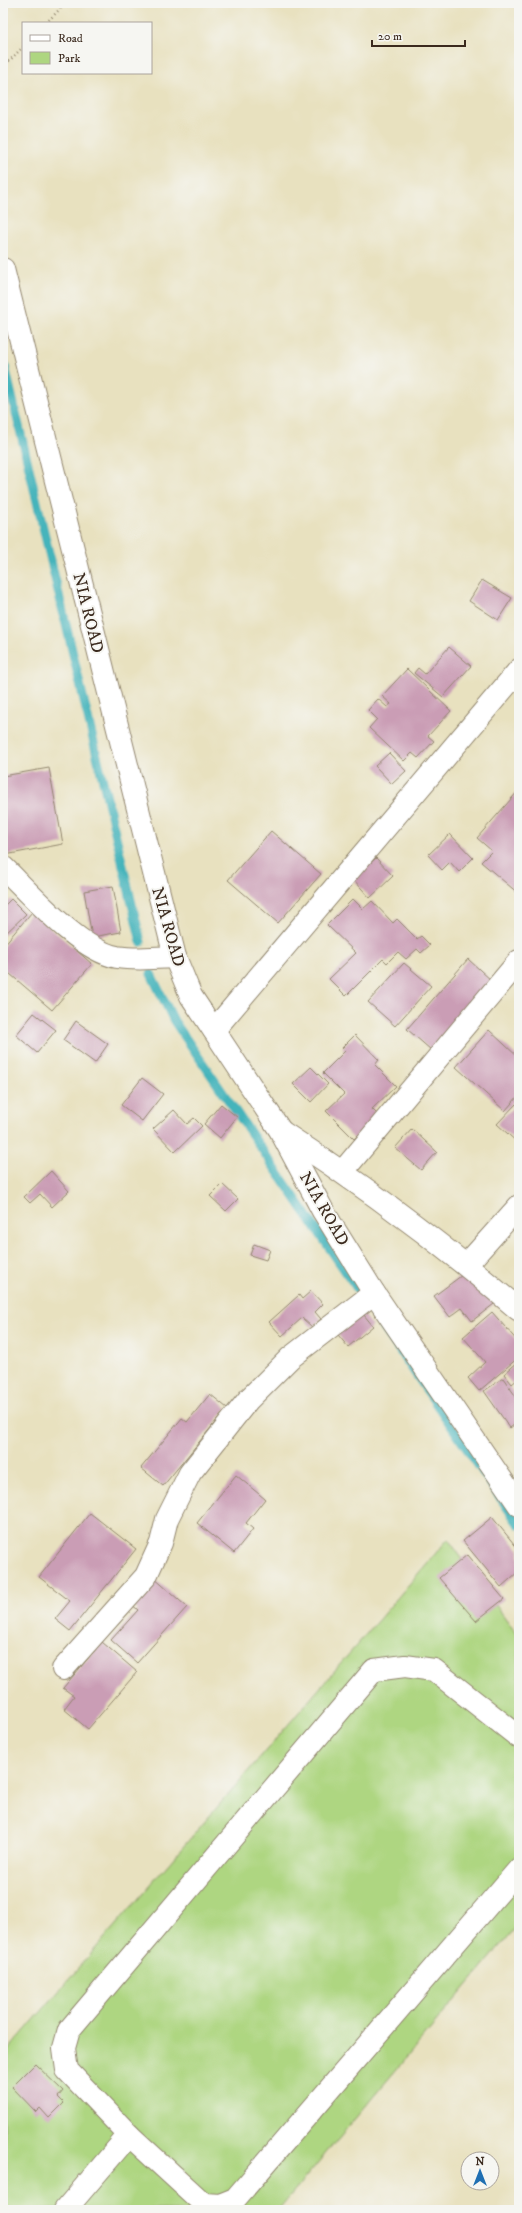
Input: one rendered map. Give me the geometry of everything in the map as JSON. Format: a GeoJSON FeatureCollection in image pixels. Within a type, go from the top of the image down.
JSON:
{"type":"FeatureCollection","features":[{"type":"Feature","properties":{"kind":"street","name":"NIA ROAD"},"geometry":{"type":"LineString","coordinates":[[3,269],[174,957],[192,996],[280,1130],[323,1211],[374,1292],[519,1504]]}},
{"type":"Feature","properties":{"kind":"street"},"geometry":{"type":"LineString","coordinates":[[214,1030],[519,670]]}},
{"type":"Feature","properties":{"kind":"street"},"geometry":{"type":"LineString","coordinates":[[3,868],[76,936],[94,949],[116,956],[137,958],[174,957]]}},
{"type":"Feature","properties":{"kind":"street"},"geometry":{"type":"LineString","coordinates":[[343,1171],[519,961]]}},
{"type":"Feature","properties":{"kind":"street"},"geometry":{"type":"LineString","coordinates":[[280,1130],[343,1171],[467,1264],[519,1310]]}},
{"type":"Feature","properties":{"kind":"street"},"geometry":{"type":"LineString","coordinates":[[467,1264],[519,1206]]}},
{"type":"Feature","properties":{"kind":"street"},"geometry":{"type":"LineString","coordinates":[[63,1669],[146,1576],[161,1543],[167,1519],[190,1473],[248,1400],[290,1358],[348,1310],[374,1292]]}},
{"type":"Feature","properties":{"kind":"street"},"geometry":{"type":"LineString","coordinates":[[519,1737],[434,1670],[405,1666],[374,1670],[69,2030],[64,2048],[67,2070],[129,2135],[204,2204],[220,2205],[235,2199],[519,1869]]}},
{"type":"Feature","properties":{"kind":"street"},"geometry":{"type":"LineString","coordinates":[[65,2210],[129,2135]]}},
{"type":"Feature","properties":{"kind":"path"},"geometry":{"type":"LineString","coordinates":[[47,22],[66,3]]}},
{"type":"Feature","properties":{"kind":"path"},"geometry":{"type":"LineString","coordinates":[[3,66],[22,48]]}},
{"type":"Feature","properties":{"kind":"green space"},"geometry":{"type":"Polygon","coordinates":[[[448,1539],[519,1637],[519,1924],[278,2210],[3,2210],[3,2056],[448,1539]]]}},
{"type":"Feature","properties":{"kind":"building"},"geometry":{"type":"Polygon","coordinates":[[[482,580],[512,598],[498,620],[469,601],[482,580]]]}},
{"type":"Feature","properties":{"kind":"building"},"geometry":{"type":"Polygon","coordinates":[[[449,647],[471,666],[443,697],[414,673],[418,668],[425,674],[449,647]]]}},
{"type":"Feature","properties":{"kind":"building"},"geometry":{"type":"Polygon","coordinates":[[[407,669],[451,711],[428,736],[434,741],[418,758],[412,753],[404,761],[369,728],[377,719],[368,710],[378,699],[387,707],[391,704],[382,696],[407,669]]]}},
{"type":"Feature","properties":{"kind":"building"},"geometry":{"type":"Polygon","coordinates":[[[389,753],[406,771],[392,784],[375,766],[389,753]]]}},
{"type":"Feature","properties":{"kind":"building"},"geometry":{"type":"Polygon","coordinates":[[[49,768],[63,844],[5,855],[3,843],[3,776],[49,768]]]}},
{"type":"Feature","properties":{"kind":"building"},"geometry":{"type":"Polygon","coordinates":[[[519,790],[519,894],[481,862],[492,851],[477,838],[519,790]]]}},
{"type":"Feature","properties":{"kind":"building"},"geometry":{"type":"Polygon","coordinates":[[[271,831],[321,874],[278,923],[228,880],[271,831]]]}},
{"type":"Feature","properties":{"kind":"building"},"geometry":{"type":"Polygon","coordinates":[[[450,834],[473,858],[459,872],[450,862],[442,870],[428,855],[450,834]]]}},
{"type":"Feature","properties":{"kind":"building"},"geometry":{"type":"Polygon","coordinates":[[[376,858],[393,876],[370,898],[353,879],[376,858]]]}},
{"type":"Feature","properties":{"kind":"building"},"geometry":{"type":"Polygon","coordinates":[[[113,886],[121,932],[92,937],[84,891],[113,886]]]}},
{"type":"Feature","properties":{"kind":"building"},"geometry":{"type":"Polygon","coordinates":[[[11,899],[26,914],[3,936],[3,907],[11,899]]]}},
{"type":"Feature","properties":{"kind":"building"},"geometry":{"type":"Polygon","coordinates":[[[353,899],[363,909],[372,901],[393,923],[397,919],[417,939],[421,936],[430,945],[421,953],[417,949],[406,959],[398,952],[387,963],[383,959],[346,996],[329,979],[356,953],[327,925],[353,899]]]}},
{"type":"Feature","properties":{"kind":"building"},"geometry":{"type":"Polygon","coordinates":[[[32,912],[92,964],[52,1010],[3,968],[3,946],[32,912]]]}},
{"type":"Feature","properties":{"kind":"building"},"geometry":{"type":"Polygon","coordinates":[[[468,959],[492,981],[431,1050],[407,1029],[468,959]]]}},
{"type":"Feature","properties":{"kind":"building"},"geometry":{"type":"Polygon","coordinates":[[[404,963],[431,986],[395,1026],[368,1002],[404,963]]]}},
{"type":"Feature","properties":{"kind":"building"},"geometry":{"type":"Polygon","coordinates":[[[34,1013],[56,1030],[37,1053],[16,1035],[34,1013]]]}},
{"type":"Feature","properties":{"kind":"building"},"geometry":{"type":"Polygon","coordinates":[[[76,1021],[108,1044],[95,1063],[63,1040],[76,1021]]]}},
{"type":"Feature","properties":{"kind":"building"},"geometry":{"type":"Polygon","coordinates":[[[489,1030],[519,1058],[519,1095],[505,1111],[456,1067],[489,1030]]]}},
{"type":"Feature","properties":{"kind":"building"},"geometry":{"type":"Polygon","coordinates":[[[355,1035],[379,1060],[375,1065],[396,1086],[372,1109],[378,1115],[354,1139],[326,1111],[344,1094],[323,1073],[345,1051],[342,1048],[355,1035]]]}},
{"type":"Feature","properties":{"kind":"building"},"geometry":{"type":"Polygon","coordinates":[[[311,1067],[328,1084],[311,1102],[293,1084],[311,1067]]]}},
{"type":"Feature","properties":{"kind":"building"},"geometry":{"type":"Polygon","coordinates":[[[142,1078],[163,1094],[142,1121],[121,1105],[142,1078]]]}},
{"type":"Feature","properties":{"kind":"building"},"geometry":{"type":"Polygon","coordinates":[[[221,1104],[237,1117],[220,1138],[204,1124],[221,1104]]]}},
{"type":"Feature","properties":{"kind":"building"},"geometry":{"type":"Polygon","coordinates":[[[516,1104],[519,1107],[519,1144],[497,1124],[516,1104]]]}},
{"type":"Feature","properties":{"kind":"building"},"geometry":{"type":"Polygon","coordinates":[[[174,1110],[187,1124],[194,1118],[202,1126],[175,1152],[153,1129],[174,1110]]]}},
{"type":"Feature","properties":{"kind":"building"},"geometry":{"type":"Polygon","coordinates":[[[412,1129],[437,1152],[421,1170],[395,1148],[412,1129]]]}},
{"type":"Feature","properties":{"kind":"building"},"geometry":{"type":"Polygon","coordinates":[[[51,1171],[69,1191],[52,1207],[40,1194],[30,1203],[24,1197],[51,1171]]]}},
{"type":"Feature","properties":{"kind":"building"},"geometry":{"type":"Polygon","coordinates":[[[222,1184],[238,1199],[226,1211],[210,1196],[222,1184]]]}},
{"type":"Feature","properties":{"kind":"building"},"geometry":{"type":"Polygon","coordinates":[[[254,1244],[270,1250],[266,1260],[250,1255],[254,1244]]]}},
{"type":"Feature","properties":{"kind":"building"},"geometry":{"type":"Polygon","coordinates":[[[469,1270],[494,1304],[472,1321],[462,1308],[450,1317],[434,1296],[469,1270]]]}},
{"type":"Feature","properties":{"kind":"building"},"geometry":{"type":"Polygon","coordinates":[[[311,1291],[323,1304],[315,1312],[321,1319],[312,1327],[302,1318],[282,1336],[269,1322],[299,1295],[302,1299],[311,1291]]]}},
{"type":"Feature","properties":{"kind":"building"},"geometry":{"type":"Polygon","coordinates":[[[359,1309],[373,1326],[348,1347],[334,1330],[359,1309]]]}},
{"type":"Feature","properties":{"kind":"building"},"geometry":{"type":"Polygon","coordinates":[[[492,1312],[519,1343],[519,1357],[479,1391],[468,1378],[485,1362],[463,1337],[492,1312]]]}},
{"type":"Feature","properties":{"kind":"building"},"geometry":{"type":"Polygon","coordinates":[[[519,1361],[519,1378],[512,1384],[504,1374],[519,1361]]]}},
{"type":"Feature","properties":{"kind":"building"},"geometry":{"type":"Polygon","coordinates":[[[503,1378],[519,1401],[519,1421],[510,1428],[484,1391],[503,1378]]]}},
{"type":"Feature","properties":{"kind":"building"},"geometry":{"type":"Polygon","coordinates":[[[210,1394],[227,1408],[163,1486],[141,1468],[182,1418],[187,1422],[210,1394]]]}},
{"type":"Feature","properties":{"kind":"building"},"geometry":{"type":"Polygon","coordinates":[[[236,1475],[265,1499],[246,1523],[253,1529],[234,1553],[197,1523],[236,1475]]]}},
{"type":"Feature","properties":{"kind":"building"},"geometry":{"type":"Polygon","coordinates":[[[90,1513],[136,1549],[70,1631],[55,1619],[70,1601],[39,1577],[90,1513]]]}},
{"type":"Feature","properties":{"kind":"building"},"geometry":{"type":"Polygon","coordinates":[[[492,1517],[519,1550],[519,1571],[501,1587],[463,1541],[492,1517]]]}},
{"type":"Feature","properties":{"kind":"building"},"geometry":{"type":"Polygon","coordinates":[[[467,1555],[504,1599],[476,1621],[439,1578],[467,1555]]]}},
{"type":"Feature","properties":{"kind":"building"},"geometry":{"type":"Polygon","coordinates":[[[153,1577],[187,1607],[137,1663],[111,1640],[138,1610],[130,1603],[153,1577]]]}},
{"type":"Feature","properties":{"kind":"building"},"geometry":{"type":"Polygon","coordinates":[[[102,1642],[137,1672],[88,1729],[64,1709],[74,1696],[63,1688],[102,1642]]]}},
{"type":"Feature","properties":{"kind":"building"},"geometry":{"type":"Polygon","coordinates":[[[35,2064],[63,2091],[58,2097],[64,2103],[49,2118],[40,2108],[36,2112],[12,2087],[35,2064]]]}},
{"type":"Feature","properties":{"kind":"waterway"},"geometry":{"type":"LineString","coordinates":[[3,358],[141,942]]}},
{"type":"Feature","properties":{"kind":"waterway"},"geometry":{"type":"LineString","coordinates":[[151,974],[174,1021],[519,1525]]}}]}
